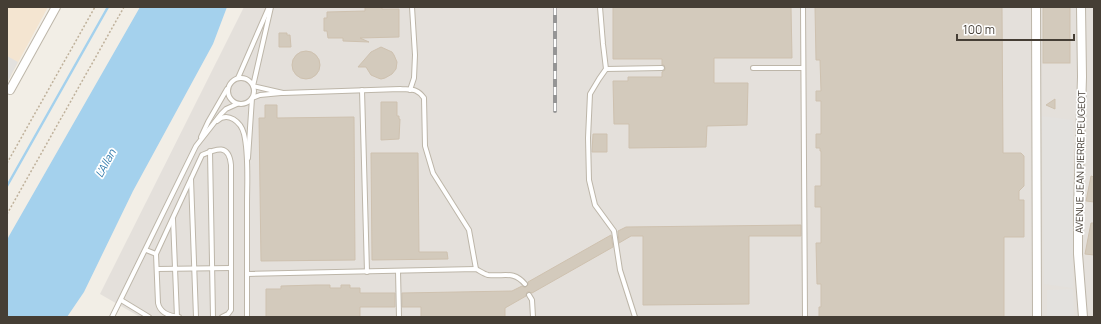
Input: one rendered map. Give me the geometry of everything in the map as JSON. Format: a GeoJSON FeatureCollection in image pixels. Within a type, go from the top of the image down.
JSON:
{"type":"FeatureCollection","features":[{"type":"Feature","properties":{"kind":"street"},"geometry":{"type":"LineString","coordinates":[[10,90],[56,7]]}},
{"type":"Feature","properties":{"kind":"street"},"geometry":{"type":"LineString","coordinates":[[1036,7],[1037,317]]}},
{"type":"Feature","properties":{"kind":"street","name":"AVENUE JEAN PIERRE PEUGEOT"},"geometry":{"type":"LineString","coordinates":[[1081,7],[1082,77],[1078,246],[1084,317]]}},
{"type":"Feature","properties":{"kind":"lane"},"geometry":{"type":"LineString","coordinates":[[112,317],[208,122],[228,86],[238,78],[270,7]]}},
{"type":"Feature","properties":{"kind":"lane"},"geometry":{"type":"LineString","coordinates":[[247,164],[249,154],[252,98],[254,94],[253,86],[270,7]]}},
{"type":"Feature","properties":{"kind":"lane"},"geometry":{"type":"LineString","coordinates":[[410,90],[414,78],[415,55],[412,7]]}},
{"type":"Feature","properties":{"kind":"lane"},"geometry":{"type":"LineString","coordinates":[[600,7],[606,69],[590,94],[588,138],[589,180],[595,204],[614,231],[620,270],[635,317]]}},
{"type":"Feature","properties":{"kind":"lane"},"geometry":{"type":"LineString","coordinates":[[803,7],[805,317]]}},
{"type":"Feature","properties":{"kind":"lane"},"geometry":{"type":"LineString","coordinates":[[606,69],[662,68]]}},
{"type":"Feature","properties":{"kind":"lane"},"geometry":{"type":"LineString","coordinates":[[753,68],[803,68]]}},
{"type":"Feature","properties":{"kind":"lane"},"geometry":{"type":"LineString","coordinates":[[238,78],[247,79],[253,86],[283,93]]}},
{"type":"Feature","properties":{"kind":"lane"},"geometry":{"type":"LineString","coordinates":[[228,86],[228,95],[230,99],[237,104]]}},
{"type":"Feature","properties":{"kind":"lane"},"geometry":{"type":"LineString","coordinates":[[362,90],[367,272]]}},
{"type":"Feature","properties":{"kind":"lane"},"geometry":{"type":"LineString","coordinates":[[195,149],[226,109],[237,104],[246,104],[252,98],[260,95],[362,90],[415,90],[424,98],[425,146],[434,173],[469,230],[476,269]]}},
{"type":"Feature","properties":{"kind":"lane"},"geometry":{"type":"LineString","coordinates":[[213,124],[225,116],[231,117],[244,133],[247,164],[247,317]]}},
{"type":"Feature","properties":{"kind":"lane"},"geometry":{"type":"LineString","coordinates":[[195,149],[202,155]]}},
{"type":"Feature","properties":{"kind":"lane"},"geometry":{"type":"LineString","coordinates":[[173,219],[178,317],[167,315],[159,307],[156,254],[202,155],[215,149],[224,150],[228,153],[230,157],[231,310],[228,314],[222,317]]}},
{"type":"Feature","properties":{"kind":"lane"},"geometry":{"type":"LineString","coordinates":[[210,152],[214,317]]}},
{"type":"Feature","properties":{"kind":"lane"},"geometry":{"type":"LineString","coordinates":[[191,179],[196,317]]}},
{"type":"Feature","properties":{"kind":"lane"},"geometry":{"type":"LineString","coordinates":[[146,250],[156,254]]}},
{"type":"Feature","properties":{"kind":"lane"},"geometry":{"type":"LineString","coordinates":[[157,269],[231,268]]}},
{"type":"Feature","properties":{"kind":"lane"},"geometry":{"type":"LineString","coordinates":[[247,274],[476,269],[486,274],[512,275],[519,277],[525,284]]}},
{"type":"Feature","properties":{"kind":"lane"},"geometry":{"type":"LineString","coordinates":[[398,271],[399,317]]}},
{"type":"Feature","properties":{"kind":"lane"},"geometry":{"type":"LineString","coordinates":[[528,295],[532,300],[533,317]]}},
{"type":"Feature","properties":{"kind":"lane"},"geometry":{"type":"LineString","coordinates":[[121,300],[149,317]]}},
{"type":"Feature","properties":{"kind":"path"},"geometry":{"type":"LineString","coordinates":[[7,163],[95,7]]}},
{"type":"Feature","properties":{"kind":"path"},"geometry":{"type":"LineString","coordinates":[[7,214],[124,7]]}},
{"type":"Feature","properties":{"kind":"shaded area"},"geometry":{"type":"Polygon","coordinates":[[[7,7],[48,7],[7,83],[7,7]]]}},
{"type":"Feature","properties":{"kind":"shaded area"},"geometry":{"type":"Polygon","coordinates":[[[244,7],[1094,7],[1094,317],[140,317],[100,294],[244,7]]]}},
{"type":"Feature","properties":{"kind":"shaded area"},"geometry":{"type":"Polygon","coordinates":[[[7,56],[18,62],[7,83],[7,56]]]}},
{"type":"Feature","properties":{"kind":"shaded area"},"geometry":{"type":"Polygon","coordinates":[[[1042,116],[1073,120],[1073,288],[1044,284],[1042,116]]]}},
{"type":"Feature","properties":{"kind":"shaded area"},"geometry":{"type":"Polygon","coordinates":[[[1073,289],[1074,317],[1047,317],[1047,290],[1073,289]]]}},
{"type":"Feature","properties":{"kind":"water","name":"L'Allan"},"geometry":{"type":"Polygon","coordinates":[[[140,7],[227,7],[213,44],[133,191],[84,292],[67,317],[7,317],[7,240],[140,7]]]}},
{"type":"Feature","properties":{"kind":"building"},"geometry":{"type":"Polygon","coordinates":[[[365,7],[399,9],[399,37],[360,38],[369,42],[343,41],[343,38],[328,38],[327,31],[324,31],[324,18],[327,18],[327,12],[365,11],[365,7]]]}},
{"type":"Feature","properties":{"kind":"building"},"geometry":{"type":"Polygon","coordinates":[[[613,7],[791,7],[792,58],[714,58],[714,83],[748,83],[747,125],[707,126],[706,147],[629,148],[629,124],[614,124],[613,81],[628,81],[628,77],[662,77],[662,72],[665,68],[664,65],[662,65],[662,59],[613,59],[613,7]]]}},
{"type":"Feature","properties":{"kind":"building"},"geometry":{"type":"Polygon","coordinates":[[[815,7],[1002,7],[1003,153],[1021,153],[1024,156],[1024,186],[1019,191],[1019,200],[1024,200],[1024,237],[1004,237],[1004,317],[819,317],[819,307],[821,307],[821,284],[817,284],[816,243],[821,243],[821,207],[815,207],[815,186],[821,186],[821,151],[820,148],[816,148],[816,134],[821,134],[821,101],[816,101],[816,91],[821,91],[820,60],[816,60],[815,7]]]}},
{"type":"Feature","properties":{"kind":"building"},"geometry":{"type":"Polygon","coordinates":[[[1043,7],[1070,7],[1070,63],[1043,63],[1043,7]]]}},
{"type":"Feature","properties":{"kind":"building"},"geometry":{"type":"Polygon","coordinates":[[[279,33],[287,33],[287,35],[290,35],[291,47],[279,47],[279,33]]]}},
{"type":"Feature","properties":{"kind":"building"},"geometry":{"type":"Polygon","coordinates":[[[381,47],[392,52],[397,62],[396,69],[392,74],[381,79],[371,75],[366,67],[358,67],[371,52],[381,47]]]}},
{"type":"Feature","properties":{"kind":"building"},"geometry":{"type":"Polygon","coordinates":[[[306,51],[316,55],[320,65],[316,75],[306,79],[296,75],[292,65],[296,55],[306,51]]]}},
{"type":"Feature","properties":{"kind":"building"},"geometry":{"type":"Polygon","coordinates":[[[1055,99],[1055,109],[1046,105],[1055,99]]]}},
{"type":"Feature","properties":{"kind":"building"},"geometry":{"type":"Polygon","coordinates":[[[381,102],[397,102],[397,116],[399,116],[400,119],[399,139],[381,140],[381,102]]]}},
{"type":"Feature","properties":{"kind":"building"},"geometry":{"type":"Polygon","coordinates":[[[265,105],[277,105],[277,118],[354,117],[355,260],[261,261],[259,118],[265,118],[265,105]]]}},
{"type":"Feature","properties":{"kind":"building"},"geometry":{"type":"Polygon","coordinates":[[[593,134],[607,134],[607,152],[592,152],[593,134]]]}},
{"type":"Feature","properties":{"kind":"building"},"geometry":{"type":"Polygon","coordinates":[[[371,153],[418,153],[419,252],[447,252],[448,259],[372,260],[371,153]]]}},
{"type":"Feature","properties":{"kind":"building"},"geometry":{"type":"Polygon","coordinates":[[[1091,176],[1094,177],[1094,202],[1086,201],[1091,176]]]}},
{"type":"Feature","properties":{"kind":"building"},"geometry":{"type":"Polygon","coordinates":[[[1091,223],[1094,223],[1094,255],[1085,254],[1091,223]]]}},
{"type":"Feature","properties":{"kind":"building"},"geometry":{"type":"Polygon","coordinates":[[[801,225],[801,236],[749,236],[749,304],[643,305],[643,236],[631,236],[619,243],[618,231],[626,227],[801,225]]]}},
{"type":"Feature","properties":{"kind":"building"},"geometry":{"type":"Polygon","coordinates":[[[611,235],[613,247],[532,293],[527,292],[526,296],[505,308],[505,317],[421,317],[421,307],[402,307],[402,293],[512,291],[522,286],[526,287],[528,282],[611,235]]]}},
{"type":"Feature","properties":{"kind":"building"},"geometry":{"type":"Polygon","coordinates":[[[330,285],[330,288],[341,288],[341,285],[350,285],[350,288],[360,288],[360,293],[395,293],[395,307],[360,307],[360,317],[266,317],[266,289],[281,289],[281,286],[330,285]]]}},
{"type":"Feature","properties":{"kind":"waterway"},"geometry":{"type":"LineString","coordinates":[[7,186],[108,7]]}},
{"type":"Feature","properties":{"kind":"railway"},"geometry":{"type":"LineString","coordinates":[[555,7],[555,111]]}}]}
